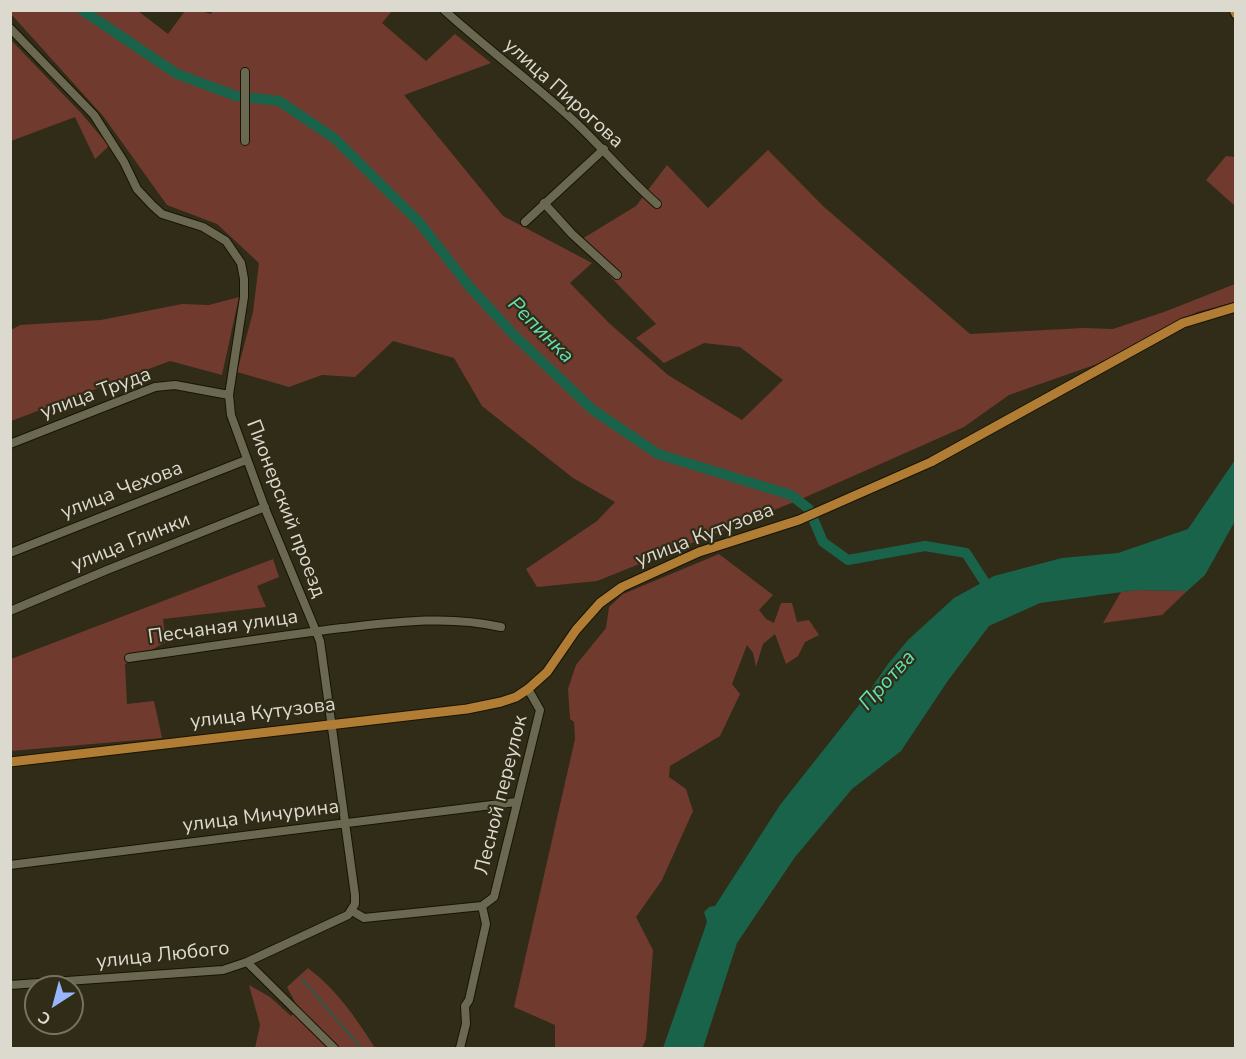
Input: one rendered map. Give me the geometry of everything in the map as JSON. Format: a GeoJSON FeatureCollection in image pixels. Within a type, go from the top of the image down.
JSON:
{"type":"FeatureCollection","features":[{"type":"Feature","properties":{"kind":"main road","name":"улица Кутузова"},"geometry":{"type":"LineString","coordinates":[[10,762],[467,709],[516,697],[547,672],[576,630],[600,603],[622,587],[699,552],[823,511],[931,462],[1183,323],[1236,307]]}},
{"type":"Feature","properties":{"kind":"street","name":"улица Пирогова"},"geometry":{"type":"LineString","coordinates":[[444,10],[572,118],[604,149],[632,183],[657,204]]}},
{"type":"Feature","properties":{"kind":"street","name":"Пионерский проезд"},"geometry":{"type":"LineString","coordinates":[[10,28],[94,115],[124,162],[137,189],[152,205],[162,214],[203,227],[225,241],[241,264],[244,297],[229,395],[231,415],[246,460],[323,654],[355,895],[352,910]]}},
{"type":"Feature","properties":{"kind":"street"},"geometry":{"type":"LineString","coordinates":[[245,72],[245,141]]}},
{"type":"Feature","properties":{"kind":"street"},"geometry":{"type":"LineString","coordinates":[[525,222],[604,149]]}},
{"type":"Feature","properties":{"kind":"street"},"geometry":{"type":"LineString","coordinates":[[544,203],[572,234],[617,275]]}},
{"type":"Feature","properties":{"kind":"street","name":"улица Труда"},"geometry":{"type":"LineString","coordinates":[[10,444],[155,387],[175,385],[229,395]]}},
{"type":"Feature","properties":{"kind":"street","name":"улица Чехова"},"geometry":{"type":"LineString","coordinates":[[10,553],[246,460]]}},
{"type":"Feature","properties":{"kind":"street","name":"улица Глинки"},"geometry":{"type":"LineString","coordinates":[[10,611],[265,507]]}},
{"type":"Feature","properties":{"kind":"street","name":"Песчаная улица"},"geometry":{"type":"LineString","coordinates":[[129,658],[417,620],[475,621],[501,627]]}},
{"type":"Feature","properties":{"kind":"street","name":"Лесной переулок"},"geometry":{"type":"LineString","coordinates":[[482,906],[494,897],[540,710],[528,689]]}},
{"type":"Feature","properties":{"kind":"street","name":"улица Мичурина"},"geometry":{"type":"LineString","coordinates":[[10,865],[516,802]]}},
{"type":"Feature","properties":{"kind":"street"},"geometry":{"type":"LineString","coordinates":[[334,1048],[247,962],[320,926],[342,918],[352,910],[364,918],[482,906],[486,924],[469,1000],[465,1006],[466,1024],[460,1048]]}},
{"type":"Feature","properties":{"kind":"street","name":"улица Любого"},"geometry":{"type":"LineString","coordinates":[[10,985],[187,974],[223,970],[247,962]]}},
{"type":"Feature","properties":{"kind":"shaded area"},"geometry":{"type":"Polygon","coordinates":[[[11,10],[138,11],[168,34],[185,11],[211,14],[213,10],[392,11],[382,23],[426,61],[455,34],[491,63],[404,95],[503,216],[592,263],[570,283],[609,323],[668,375],[742,420],[783,380],[740,347],[704,343],[664,363],[636,338],[656,324],[577,242],[636,206],[667,165],[708,208],[768,150],[823,206],[970,334],[1084,328],[1113,329],[1235,284],[1235,302],[1197,312],[1097,364],[1009,395],[964,427],[799,500],[597,581],[537,587],[526,569],[597,521],[615,502],[573,478],[482,406],[454,358],[393,341],[355,377],[322,375],[289,387],[237,372],[253,312],[259,263],[217,224],[167,205],[103,116],[11,14],[11,10]]]}},
{"type":"Feature","properties":{"kind":"shaded area"},"geometry":{"type":"Polygon","coordinates":[[[11,40],[82,114],[109,146],[95,159],[75,117],[11,141],[11,40]]]}},
{"type":"Feature","properties":{"kind":"shaded area"},"geometry":{"type":"Polygon","coordinates":[[[1226,156],[1235,157],[1235,206],[1206,180],[1226,156]]]}},
{"type":"Feature","properties":{"kind":"shaded area"},"geometry":{"type":"Polygon","coordinates":[[[239,297],[222,375],[170,361],[11,421],[11,330],[20,325],[101,320],[182,304],[209,305],[239,297]]]}},
{"type":"Feature","properties":{"kind":"shaded area"},"geometry":{"type":"Polygon","coordinates":[[[719,554],[773,595],[759,610],[766,619],[774,623],[781,603],[792,603],[797,622],[809,620],[819,635],[805,642],[798,656],[786,664],[775,634],[763,644],[756,667],[753,653],[747,645],[732,684],[740,694],[720,736],[670,766],[669,777],[686,789],[693,811],[662,880],[636,917],[653,950],[646,1039],[642,1048],[555,1048],[555,1025],[514,1007],[575,739],[574,722],[570,719],[568,689],[576,665],[606,628],[609,607],[623,594],[719,554]]]}},
{"type":"Feature","properties":{"kind":"shaded area"},"geometry":{"type":"Polygon","coordinates":[[[273,559],[279,577],[257,586],[266,607],[163,619],[166,642],[125,664],[127,704],[154,701],[162,738],[11,751],[11,659],[273,559]]]}},
{"type":"Feature","properties":{"kind":"shaded area"},"geometry":{"type":"Polygon","coordinates":[[[1187,591],[1162,615],[1103,623],[1121,592],[1187,591]]]}},
{"type":"Feature","properties":{"kind":"shaded area"},"geometry":{"type":"Polygon","coordinates":[[[308,968],[345,1005],[375,1048],[255,1048],[260,1025],[249,985],[270,997],[291,1016],[299,1010],[287,987],[308,968]]]}},
{"type":"Feature","properties":{"kind":"water","name":"Протва"},"geometry":{"type":"Polygon","coordinates":[[[1235,460],[1235,521],[1205,575],[1187,591],[1137,590],[1040,603],[989,626],[947,682],[901,751],[852,789],[795,857],[737,943],[703,1048],[663,1048],[707,922],[704,912],[709,907],[715,906],[780,805],[908,640],[954,598],[994,576],[1062,558],[1118,553],[1188,529],[1235,460]]]}},
{"type":"Feature","properties":{"kind":"waterway","name":"Репинка"},"geometry":{"type":"LineString","coordinates":[[82,10],[177,74],[236,96],[279,101],[334,138],[419,222],[468,285],[514,335],[593,410],[658,454],[791,495],[809,509],[823,542],[848,560],[925,546],[966,553],[991,592]]}},
{"type":"Feature","properties":{"kind":"waterway"},"geometry":{"type":"LineString","coordinates":[[302,979],[361,1048]]}}]}
